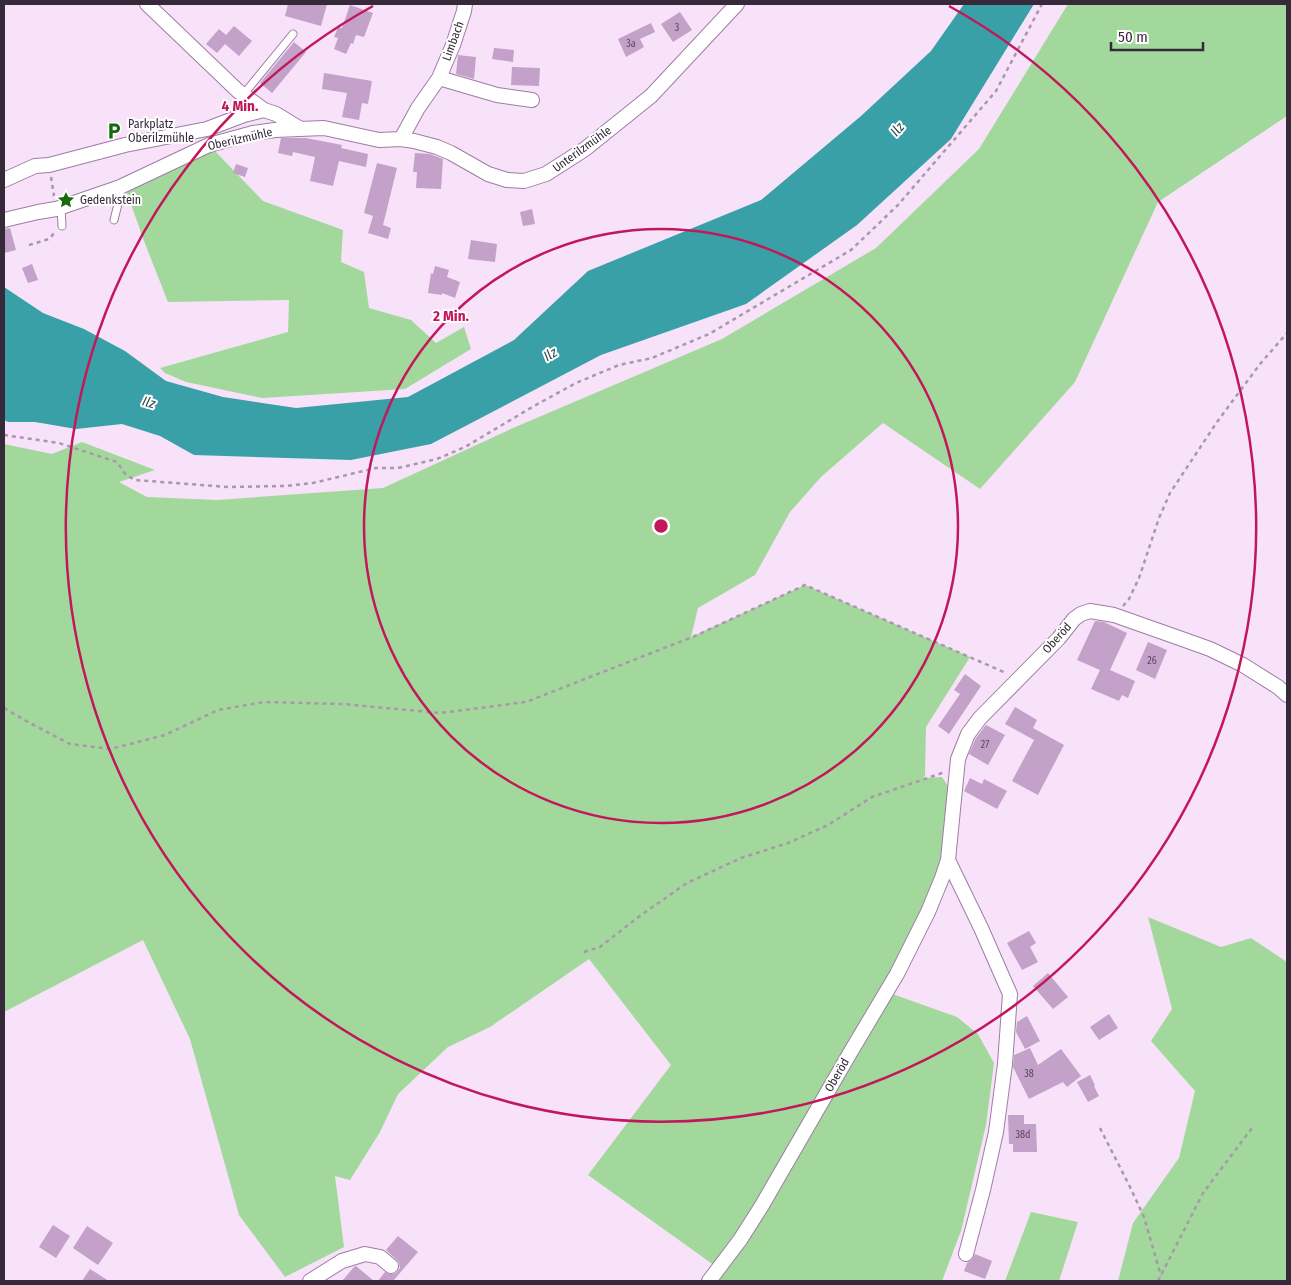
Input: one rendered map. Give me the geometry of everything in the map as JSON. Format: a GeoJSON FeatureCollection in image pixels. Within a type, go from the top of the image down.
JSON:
{"type":"FeatureCollection","features":[{"type":"Feature","properties":{"kind":"street","name":"Oberilzmühle"},"geometry":{"type":"LineString","coordinates":[[147,4],[243,95],[264,110],[276,114],[299,128]]}},
{"type":"Feature","properties":{"kind":"street","name":"Limbach"},"geometry":{"type":"LineString","coordinates":[[439,78],[453,45],[465,4]]}},
{"type":"Feature","properties":{"kind":"street","name":"Unterilzmühle"},"geometry":{"type":"LineString","coordinates":[[299,128],[324,128],[380,140],[401,140],[437,147],[488,174],[507,180],[524,181],[546,174],[585,150],[651,96],[737,4]]}},
{"type":"Feature","properties":{"kind":"street"},"geometry":{"type":"LineString","coordinates":[[401,140],[418,108],[439,78],[497,95],[532,100]]}},
{"type":"Feature","properties":{"kind":"street","name":"Oberilzmühle"},"geometry":{"type":"LineString","coordinates":[[4,180],[35,166],[49,165],[125,145],[207,129],[244,114],[264,110]]}},
{"type":"Feature","properties":{"kind":"street","name":"Oberilzmühle"},"geometry":{"type":"LineString","coordinates":[[4,220],[59,209],[120,187],[208,145],[254,133],[299,128]]}},
{"type":"Feature","properties":{"kind":"street","name":"Oberöd"},"geometry":{"type":"LineString","coordinates":[[709,1281],[740,1240],[761,1207],[897,974],[928,912],[948,860],[958,759],[968,734],[980,718],[1081,614],[1090,611],[1114,615],[1210,649],[1243,664],[1287,695]]}},
{"type":"Feature","properties":{"kind":"street"},"geometry":{"type":"LineString","coordinates":[[948,860],[1010,994],[1005,1064],[996,1132],[966,1254]]}},
{"type":"Feature","properties":{"kind":"street"},"geometry":{"type":"LineString","coordinates":[[310,1281],[342,1261],[365,1254],[380,1257],[391,1266]]}},
{"type":"Feature","properties":{"kind":"lane"},"geometry":{"type":"LineString","coordinates":[[243,95],[293,34]]}},
{"type":"Feature","properties":{"kind":"lane"},"geometry":{"type":"LineString","coordinates":[[114,220],[120,187]]}},
{"type":"Feature","properties":{"kind":"lane"},"geometry":{"type":"LineString","coordinates":[[59,209],[62,226]]}},
{"type":"Feature","properties":{"kind":"path"},"geometry":{"type":"LineString","coordinates":[[4,434],[59,443],[117,462],[126,475],[135,480],[228,487],[285,486],[313,483],[376,468],[398,468],[444,456],[465,447],[576,383],[619,365],[652,358],[709,334],[851,250],[898,205],[996,91],[1042,4]]}},
{"type":"Feature","properties":{"kind":"path"},"geometry":{"type":"LineString","coordinates":[[49,165],[59,209]]}},
{"type":"Feature","properties":{"kind":"path"},"geometry":{"type":"LineString","coordinates":[[29,245],[48,239],[62,226]]}},
{"type":"Feature","properties":{"kind":"path"},"geometry":{"type":"LineString","coordinates":[[1114,615],[1129,599],[1139,578],[1159,518],[1170,492],[1217,422],[1260,364],[1287,333]]}},
{"type":"Feature","properties":{"kind":"path"},"geometry":{"type":"LineString","coordinates":[[4,708],[70,744],[110,749],[165,735],[218,710],[264,702],[343,704],[440,713],[526,702],[695,636],[806,585],[1019,679]]}},
{"type":"Feature","properties":{"kind":"path"},"geometry":{"type":"LineString","coordinates":[[584,952],[600,947],[687,883],[741,858],[788,843],[828,826],[872,797],[958,768]]}},
{"type":"Feature","properties":{"kind":"path"},"geometry":{"type":"LineString","coordinates":[[1100,1128],[1144,1217],[1161,1276]]}},
{"type":"Feature","properties":{"kind":"path"},"geometry":{"type":"LineString","coordinates":[[1158,1281],[1203,1193],[1252,1128]]}},
{"type":"Feature","properties":{"kind":"shaded area"},"geometry":{"type":"Polygon","coordinates":[[[1068,4],[1287,4],[1287,116],[1158,202],[1075,382],[980,489],[883,423],[821,477],[790,512],[755,575],[698,608],[691,637],[805,585],[970,657],[926,727],[925,776],[923,778],[942,777],[948,786],[948,860],[887,992],[957,1017],[978,1034],[994,1063],[986,1125],[961,1231],[942,1281],[709,1281],[718,1268],[588,1175],[671,1065],[589,959],[490,1027],[448,1047],[398,1094],[380,1132],[350,1180],[335,1176],[344,1247],[285,1277],[239,1215],[190,1039],[143,940],[4,1012],[4,444],[52,454],[82,442],[155,470],[119,482],[147,497],[217,500],[383,488],[513,428],[722,339],[876,248],[979,149],[1068,4]]]}},
{"type":"Feature","properties":{"kind":"shaded area"},"geometry":{"type":"Polygon","coordinates":[[[213,149],[263,201],[343,230],[341,262],[364,272],[369,308],[411,320],[436,343],[464,327],[471,349],[405,389],[262,398],[186,382],[165,373],[160,368],[288,332],[289,300],[168,302],[126,190],[213,149]]]}},
{"type":"Feature","properties":{"kind":"shaded area"},"geometry":{"type":"Polygon","coordinates":[[[1148,917],[1221,947],[1251,938],[1287,962],[1287,1281],[1118,1281],[1133,1223],[1179,1158],[1195,1091],[1151,1041],[1172,1009],[1148,917]]]}},
{"type":"Feature","properties":{"kind":"shaded area"},"geometry":{"type":"Polygon","coordinates":[[[1031,1212],[1078,1222],[1059,1281],[1005,1281],[1031,1212]]]}},
{"type":"Feature","properties":{"kind":"water","name":"Ilz"},"geometry":{"type":"Polygon","coordinates":[[[964,4],[1034,4],[951,139],[857,225],[746,304],[601,355],[431,444],[351,460],[194,455],[160,436],[122,424],[76,429],[35,422],[8,422],[4,420],[4,287],[43,313],[84,329],[125,351],[166,381],[223,397],[296,408],[408,397],[514,340],[588,271],[761,200],[861,116],[931,51],[964,4]]]}},
{"type":"Feature","properties":{"kind":"building"},"geometry":{"type":"Polygon","coordinates":[[[288,4],[327,4],[321,26],[285,16],[288,4]]]}},
{"type":"Feature","properties":{"kind":"building"},"geometry":{"type":"Polygon","coordinates":[[[350,5],[373,13],[364,37],[356,35],[353,44],[351,43],[346,54],[334,49],[338,38],[334,37],[338,27],[342,28],[350,5]]]}},
{"type":"Feature","properties":{"kind":"building"},"geometry":{"type":"Polygon","coordinates":[[[680,12],[692,30],[673,42],[661,24],[680,12]]]}},
{"type":"Feature","properties":{"kind":"building"},"geometry":{"type":"Polygon","coordinates":[[[651,23],[655,32],[640,39],[644,47],[626,57],[618,39],[651,23]]]}},
{"type":"Feature","properties":{"kind":"building"},"geometry":{"type":"Polygon","coordinates":[[[234,26],[252,41],[239,56],[225,44],[217,53],[206,44],[219,29],[226,35],[234,26]]]}},
{"type":"Feature","properties":{"kind":"building"},"geometry":{"type":"Polygon","coordinates":[[[294,42],[306,52],[272,93],[260,83],[294,42]]]}},
{"type":"Feature","properties":{"kind":"building"},"geometry":{"type":"Polygon","coordinates":[[[494,48],[514,50],[513,62],[492,59],[494,48]]]}},
{"type":"Feature","properties":{"kind":"building"},"geometry":{"type":"Polygon","coordinates":[[[458,55],[476,57],[474,79],[456,74],[458,55]]]}},
{"type":"Feature","properties":{"kind":"building"},"geometry":{"type":"Polygon","coordinates":[[[512,67],[540,68],[539,86],[511,85],[512,67]]]}},
{"type":"Feature","properties":{"kind":"building"},"geometry":{"type":"Polygon","coordinates":[[[324,73],[372,81],[368,104],[362,103],[359,120],[342,117],[347,93],[322,89],[324,73]]]}},
{"type":"Feature","properties":{"kind":"building"},"geometry":{"type":"Polygon","coordinates":[[[281,138],[306,138],[342,145],[341,148],[368,154],[366,167],[339,161],[333,186],[310,181],[315,157],[293,152],[292,156],[278,153],[281,138]]]}},
{"type":"Feature","properties":{"kind":"building"},"geometry":{"type":"Polygon","coordinates":[[[415,153],[430,154],[443,159],[441,189],[416,188],[417,172],[413,172],[415,153]]]}},
{"type":"Feature","properties":{"kind":"building"},"geometry":{"type":"Polygon","coordinates":[[[377,163],[397,168],[383,225],[391,228],[388,239],[368,233],[373,216],[364,213],[377,163]]]}},
{"type":"Feature","properties":{"kind":"building"},"geometry":{"type":"Polygon","coordinates":[[[236,164],[248,168],[245,177],[233,173],[236,164]]]}},
{"type":"Feature","properties":{"kind":"building"},"geometry":{"type":"Polygon","coordinates":[[[532,209],[535,224],[523,226],[520,212],[532,209]]]}},
{"type":"Feature","properties":{"kind":"building"},"geometry":{"type":"Polygon","coordinates":[[[10,228],[16,250],[4,253],[4,229],[10,228]]]}},
{"type":"Feature","properties":{"kind":"building"},"geometry":{"type":"Polygon","coordinates":[[[471,240],[497,244],[495,262],[468,259],[471,240]]]}},
{"type":"Feature","properties":{"kind":"building"},"geometry":{"type":"Polygon","coordinates":[[[32,264],[38,280],[28,283],[22,268],[32,264]]]}},
{"type":"Feature","properties":{"kind":"building"},"geometry":{"type":"Polygon","coordinates":[[[435,266],[449,270],[447,277],[460,282],[455,298],[442,293],[442,295],[428,293],[431,273],[433,274],[435,266]]]}},
{"type":"Feature","properties":{"kind":"building"},"geometry":{"type":"Polygon","coordinates":[[[1095,621],[1104,622],[1127,633],[1110,670],[1135,681],[1128,698],[1122,695],[1119,701],[1091,689],[1100,670],[1077,660],[1095,621]]]}},
{"type":"Feature","properties":{"kind":"building"},"geometry":{"type":"Polygon","coordinates":[[[1148,642],[1167,650],[1155,679],[1136,670],[1148,642]]]}},
{"type":"Feature","properties":{"kind":"building"},"geometry":{"type":"Polygon","coordinates":[[[965,674],[981,686],[949,734],[938,726],[960,694],[954,690],[965,674]]]}},
{"type":"Feature","properties":{"kind":"building"},"geometry":{"type":"Polygon","coordinates":[[[1015,707],[1037,720],[1033,728],[1064,745],[1038,795],[1012,781],[1034,740],[1005,724],[1015,707]]]}},
{"type":"Feature","properties":{"kind":"building"},"geometry":{"type":"Polygon","coordinates":[[[986,725],[1005,735],[988,765],[969,754],[976,738],[986,725]]]}},
{"type":"Feature","properties":{"kind":"building"},"geometry":{"type":"Polygon","coordinates":[[[970,778],[982,784],[984,779],[1007,791],[997,809],[964,791],[970,778]]]}},
{"type":"Feature","properties":{"kind":"building"},"geometry":{"type":"Polygon","coordinates":[[[1029,931],[1036,943],[1030,947],[1038,962],[1022,970],[1007,943],[1029,931]]]}},
{"type":"Feature","properties":{"kind":"building"},"geometry":{"type":"Polygon","coordinates":[[[1048,973],[1068,997],[1053,1009],[1033,986],[1048,973]]]}},
{"type":"Feature","properties":{"kind":"building"},"geometry":{"type":"Polygon","coordinates":[[[1109,1014],[1118,1028],[1099,1040],[1090,1027],[1109,1014]]]}},
{"type":"Feature","properties":{"kind":"building"},"geometry":{"type":"Polygon","coordinates":[[[1027,1016],[1040,1041],[1025,1049],[1016,1032],[1017,1022],[1027,1016]]]}},
{"type":"Feature","properties":{"kind":"building"},"geometry":{"type":"Polygon","coordinates":[[[1030,1048],[1038,1065],[1061,1049],[1081,1076],[1067,1087],[1063,1082],[1029,1099],[1013,1067],[1014,1055],[1030,1048]]]}},
{"type":"Feature","properties":{"kind":"building"},"geometry":{"type":"Polygon","coordinates":[[[1090,1075],[1099,1096],[1088,1102],[1077,1082],[1090,1075]]]}},
{"type":"Feature","properties":{"kind":"building"},"geometry":{"type":"Polygon","coordinates":[[[1008,1115],[1024,1115],[1024,1124],[1036,1124],[1037,1152],[1013,1152],[1013,1144],[1009,1144],[1008,1115]]]}},
{"type":"Feature","properties":{"kind":"building"},"geometry":{"type":"Polygon","coordinates":[[[53,1225],[70,1236],[56,1258],[39,1247],[53,1225]]]}},
{"type":"Feature","properties":{"kind":"building"},"geometry":{"type":"Polygon","coordinates":[[[87,1226],[113,1243],[98,1265],[73,1248],[87,1226]]]}},
{"type":"Feature","properties":{"kind":"building"},"geometry":{"type":"Polygon","coordinates":[[[398,1236],[418,1252],[393,1281],[378,1281],[385,1272],[394,1274],[400,1268],[397,1260],[386,1250],[398,1236]]]}},
{"type":"Feature","properties":{"kind":"building"},"geometry":{"type":"Polygon","coordinates":[[[975,1254],[992,1261],[985,1279],[964,1271],[967,1263],[972,1260],[975,1254]]]}},
{"type":"Feature","properties":{"kind":"building"},"geometry":{"type":"Polygon","coordinates":[[[356,1266],[374,1281],[342,1281],[356,1266]]]}},
{"type":"Feature","properties":{"kind":"building"},"geometry":{"type":"Polygon","coordinates":[[[90,1269],[109,1281],[82,1281],[90,1269]]]}},
{"type":"Feature","properties":{"kind":"place","name":"Parkplatz Oberilzmühle"},"geometry":{"type":"Point","coordinates":[114,131]}},
{"type":"Feature","properties":{"kind":"place","name":"Gedenkstein"},"geometry":{"type":"Point","coordinates":[66,200]}}]}
